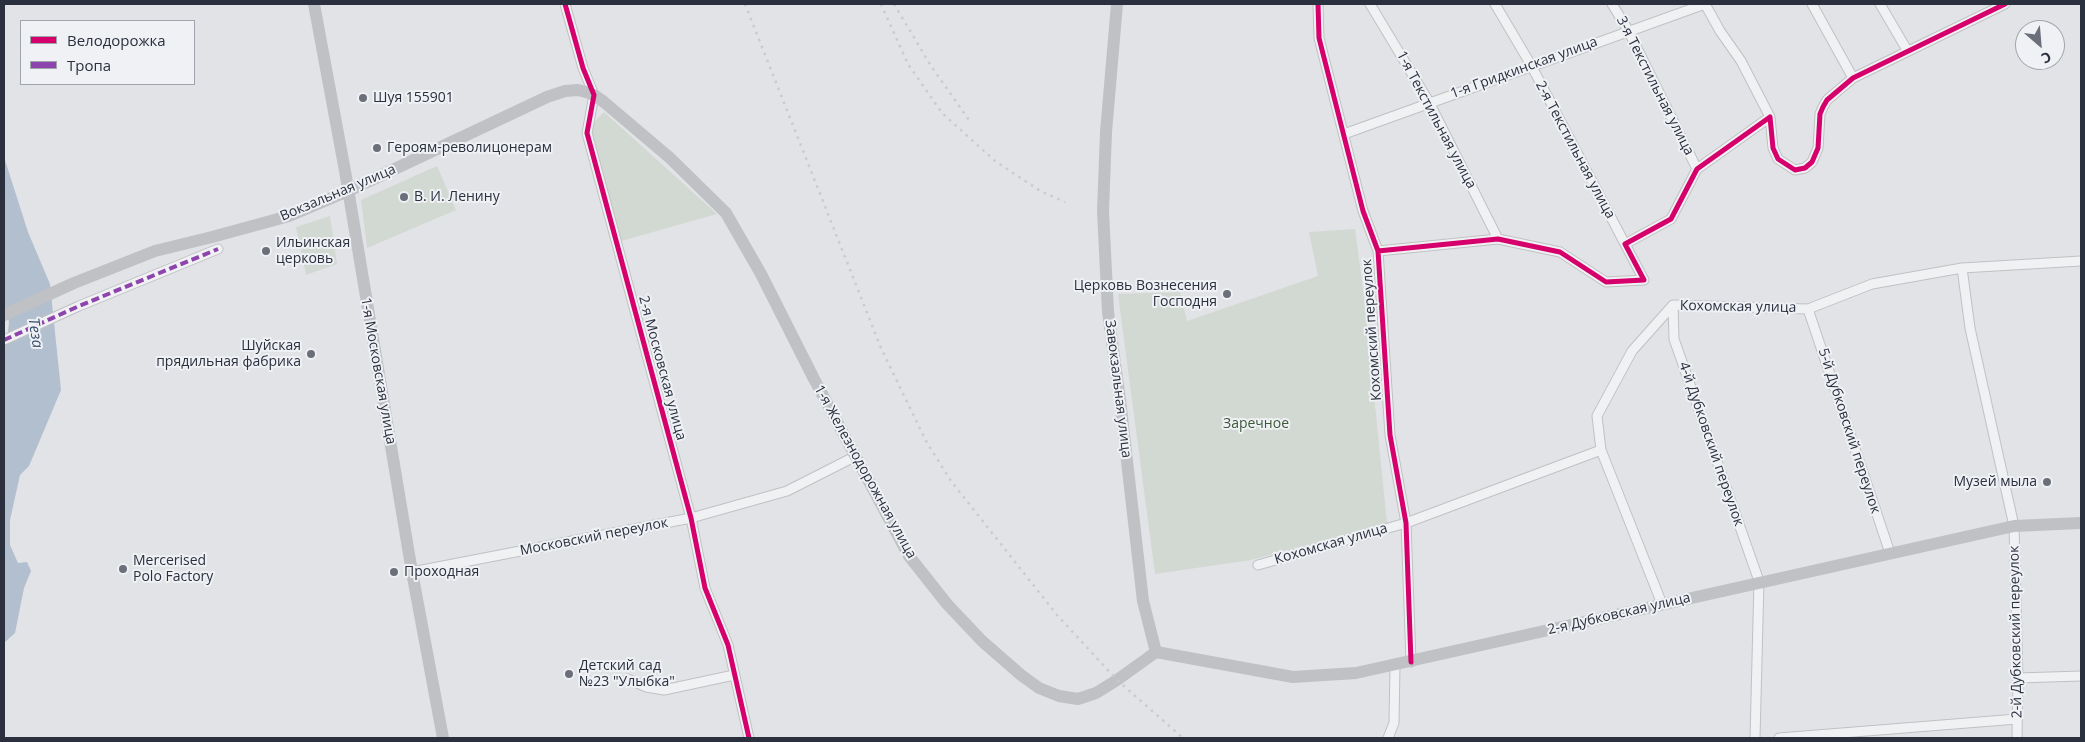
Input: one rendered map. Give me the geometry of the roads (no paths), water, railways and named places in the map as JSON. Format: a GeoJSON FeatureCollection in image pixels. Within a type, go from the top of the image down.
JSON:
{"type":"FeatureCollection","features":[{"type":"Feature","properties":{"kind":"main road","name":"1-я Московская улица"},"geometry":{"type":"LineString","coordinates":[[314,4],[348,191],[412,572],[443,738]]}},
{"type":"Feature","properties":{"kind":"main road","name":"Завокзальная улица"},"geometry":{"type":"LineString","coordinates":[[1116,4],[1106,132],[1103,201],[1108,312],[1143,601],[1156,652]]}},
{"type":"Feature","properties":{"kind":"main road","name":"Вокзальная улица"},"geometry":{"type":"LineString","coordinates":[[4,315],[74,283],[156,251],[212,238],[288,216],[348,191],[546,98],[578,90],[594,95]]}},
{"type":"Feature","properties":{"kind":"main road","name":"1-я Железнодорожная улица"},"geometry":{"type":"LineString","coordinates":[[594,95],[670,158],[726,213],[761,274],[813,377],[909,556],[947,604],[982,641],[1021,675],[1040,688],[1059,696],[1078,699],[1096,693],[1156,652]]}},
{"type":"Feature","properties":{"kind":"main road","name":"2-я Дубковская улица"},"geometry":{"type":"LineString","coordinates":[[1156,652],[1293,677],[1330,676],[1395,666],[1759,581],[2014,526],[2081,524]]}},
{"type":"Feature","properties":{"kind":"street"},"geometry":{"type":"LineString","coordinates":[[564,4],[583,68],[594,95]]}},
{"type":"Feature","properties":{"kind":"street","name":"Кохомский переулок"},"geometry":{"type":"LineString","coordinates":[[1318,4],[1319,38],[1363,211],[1378,251],[1390,435],[1406,523],[1411,662]]}},
{"type":"Feature","properties":{"kind":"street","name":"1-я Текстильная улица"},"geometry":{"type":"LineString","coordinates":[[1370,4],[1429,102],[1498,239]]}},
{"type":"Feature","properties":{"kind":"street","name":"2-я Текстильная улица"},"geometry":{"type":"LineString","coordinates":[[1495,4],[1531,65],[1644,280],[1606,282],[1560,252],[1498,239]]}},
{"type":"Feature","properties":{"kind":"street","name":"3-я Текстильная улица"},"geometry":{"type":"LineString","coordinates":[[1612,4],[1628,30],[1697,169]]}},
{"type":"Feature","properties":{"kind":"street"},"geometry":{"type":"LineString","coordinates":[[1705,4],[1720,31],[1741,61],[1770,117],[1773,148],[1778,159],[1795,170],[1805,168],[1812,162],[1818,148],[1820,114],[1827,100],[1853,78],[1907,50],[2005,4]]}},
{"type":"Feature","properties":{"kind":"street","name":"1-я Гридкинская улица"},"geometry":{"type":"LineString","coordinates":[[1344,134],[1628,30],[1705,4]]}},
{"type":"Feature","properties":{"kind":"street"},"geometry":{"type":"LineString","coordinates":[[1812,4],[1853,78]]}},
{"type":"Feature","properties":{"kind":"street"},"geometry":{"type":"LineString","coordinates":[[1880,4],[1907,50]]}},
{"type":"Feature","properties":{"kind":"street","name":"2-я Московская улица"},"geometry":{"type":"LineString","coordinates":[[594,95],[587,133],[691,518],[705,588],[728,645],[749,738]]}},
{"type":"Feature","properties":{"kind":"street"},"geometry":{"type":"LineString","coordinates":[[1625,244],[1671,219],[1697,169],[1770,117]]}},
{"type":"Feature","properties":{"kind":"street"},"geometry":{"type":"LineString","coordinates":[[1378,251],[1498,239]]}},
{"type":"Feature","properties":{"kind":"street"},"geometry":{"type":"LineString","coordinates":[[4,340],[79,306],[218,249]]}},
{"type":"Feature","properties":{"kind":"street","name":"Кохомская улица"},"geometry":{"type":"LineString","coordinates":[[1258,565],[1406,523],[1601,450],[1597,416],[1632,351],[1673,305],[1808,309],[1872,284],[1962,268],[2081,261]]}},
{"type":"Feature","properties":{"kind":"street","name":"2-й Дубковский переулок"},"geometry":{"type":"LineString","coordinates":[[1962,268],[1970,328],[2014,526],[2018,678],[2017,738]]}},
{"type":"Feature","properties":{"kind":"street","name":"4-й Дубковский переулок"},"geometry":{"type":"LineString","coordinates":[[1673,305],[1674,339],[1759,581]]}},
{"type":"Feature","properties":{"kind":"street","name":"5-й Дубковский переулок"},"geometry":{"type":"LineString","coordinates":[[1808,309],[1890,553]]}},
{"type":"Feature","properties":{"kind":"street"},"geometry":{"type":"LineString","coordinates":[[1601,450],[1662,604]]}},
{"type":"Feature","properties":{"kind":"street","name":"Московский переулок"},"geometry":{"type":"LineString","coordinates":[[412,572],[691,518],[788,491],[856,456]]}},
{"type":"Feature","properties":{"kind":"street"},"geometry":{"type":"LineString","coordinates":[[1755,738],[1759,581]]}},
{"type":"Feature","properties":{"kind":"street"},"geometry":{"type":"LineString","coordinates":[[1388,738],[1394,723],[1395,666]]}},
{"type":"Feature","properties":{"kind":"street"},"geometry":{"type":"LineString","coordinates":[[628,678],[646,687],[664,690],[734,674]]}},
{"type":"Feature","properties":{"kind":"street"},"geometry":{"type":"LineString","coordinates":[[2018,678],[2081,676]]}},
{"type":"Feature","properties":{"kind":"street"},"geometry":{"type":"LineString","coordinates":[[1779,738],[2017,720]]}},
{"type":"Feature","properties":{"kind":"water","name":"Теза"},"geometry":{"type":"Polygon","coordinates":[[[4,157],[28,232],[50,284],[61,390],[29,466],[20,475],[10,520],[10,545],[18,563],[27,562],[31,571],[24,588],[15,633],[4,643],[4,344],[7,342],[9,322],[4,303],[4,157]]]}},
{"type":"Feature","properties":{"kind":"railway"},"geometry":{"type":"LineString","coordinates":[[745,4],[881,348],[926,441],[951,481],[1057,615],[1117,680],[1183,738]]}},
{"type":"Feature","properties":{"kind":"railway"},"geometry":{"type":"LineString","coordinates":[[881,4],[908,64],[942,113],[995,161],[1042,192],[1065,202]]}},
{"type":"Feature","properties":{"kind":"railway"},"geometry":{"type":"LineString","coordinates":[[894,4],[931,66],[969,120]]}},
{"type":"Feature","properties":{"kind":"place","name":"Шуя 155901"},"geometry":{"type":"Point","coordinates":[363,98]}},
{"type":"Feature","properties":{"kind":"place","name":"Героям-револицонерам"},"geometry":{"type":"Point","coordinates":[377,148]}},
{"type":"Feature","properties":{"kind":"place","name":"В. И. Ленину"},"geometry":{"type":"Point","coordinates":[404,197]}},
{"type":"Feature","properties":{"kind":"place","name":"Ильинская церковь"},"geometry":{"type":"Point","coordinates":[266,251]}},
{"type":"Feature","properties":{"kind":"place","name":"Церковь Вознесения Господня"},"geometry":{"type":"Point","coordinates":[1227,294]}},
{"type":"Feature","properties":{"kind":"place","name":"Шуйская прядильная фабрика"},"geometry":{"type":"Point","coordinates":[311,354]}},
{"type":"Feature","properties":{"kind":"place","name":"Музей мыла"},"geometry":{"type":"Point","coordinates":[2047,482]}},
{"type":"Feature","properties":{"kind":"place","name":"Mercerised Polo Factory"},"geometry":{"type":"Point","coordinates":[123,569]}},
{"type":"Feature","properties":{"kind":"place","name":"Проходная"},"geometry":{"type":"Point","coordinates":[394,572]}},
{"type":"Feature","properties":{"kind":"place","name":"Детский сад №23 \"Улыбка\""},"geometry":{"type":"Point","coordinates":[569,674]}},
{"type":"Feature","properties":{"kind":"park label","name":"Заречное"},"geometry":{"type":"Point","coordinates":[1256,424]}}]}
